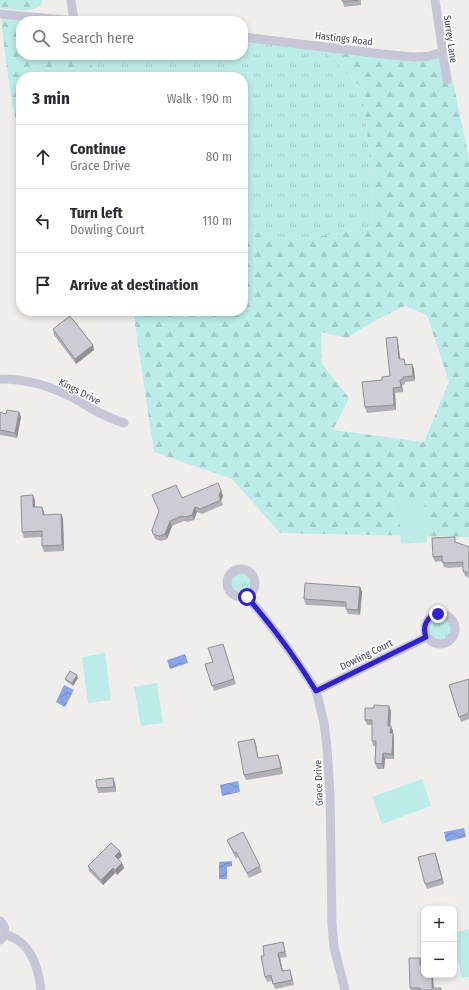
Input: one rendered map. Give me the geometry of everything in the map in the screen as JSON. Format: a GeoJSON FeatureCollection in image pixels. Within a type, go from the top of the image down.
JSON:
{"type":"FeatureCollection","features":[{"type":"Feature","properties":{"kind":"street"},"geometry":{"type":"LineString","coordinates":[[71,0],[74,16]]}},
{"type":"Feature","properties":{"kind":"street","name":"Surrey Lane"},"geometry":{"type":"LineString","coordinates":[[435,0],[446,80]]}},
{"type":"Feature","properties":{"kind":"street"},"geometry":{"type":"LineString","coordinates":[[0,14],[21,16]]}},
{"type":"Feature","properties":{"kind":"street","name":"Hastings Road"},"geometry":{"type":"LineString","coordinates":[[248,38],[382,54],[429,56],[442,52]]}},
{"type":"Feature","properties":{"kind":"street","name":"Kings Drive"},"geometry":{"type":"LineString","coordinates":[[0,379],[12,379],[57,390],[110,418],[124,423]]}},
{"type":"Feature","properties":{"kind":"street","name":"Grace Drive"},"geometry":{"type":"LineString","coordinates":[[247,597],[286,646],[316,691],[324,723],[330,793],[332,924],[334,947],[345,990]]}},
{"type":"Feature","properties":{"kind":"street","name":"Dowling Court"},"geometry":{"type":"LineString","coordinates":[[316,691],[426,637]]}},
{"type":"Feature","properties":{"kind":"street"},"geometry":{"type":"LineString","coordinates":[[0,921],[5,927],[2,937],[20,942],[30,952],[39,978],[41,990]]}},
{"type":"Feature","properties":{"kind":"green space"},"geometry":{"type":"Polygon","coordinates":[[[0,0],[43,0],[40,5],[31,10],[18,10],[0,8],[0,0]]]}},
{"type":"Feature","properties":{"kind":"green space"},"geometry":{"type":"Polygon","coordinates":[[[1,14],[22,16],[16,16],[16,60],[89,60],[94,72],[16,72],[16,122],[2,31],[1,14]]]}},
{"type":"Feature","properties":{"kind":"green space"},"geometry":{"type":"Polygon","coordinates":[[[248,38],[319,46],[363,89],[370,161],[373,228],[295,240],[248,231],[248,72],[94,72],[89,60],[248,60],[248,38]]]}},
{"type":"Feature","properties":{"kind":"green space"},"geometry":{"type":"Polygon","coordinates":[[[319,46],[382,54],[447,53],[469,159],[469,537],[280,533],[232,479],[154,452],[134,316],[248,316],[248,231],[295,240],[373,228],[370,161],[363,89],[319,46]],[[405,306],[372,322],[347,338],[321,332],[322,364],[349,398],[333,430],[424,442],[449,382],[427,315],[405,306]]]}},
{"type":"Feature","properties":{"kind":"green space"},"geometry":{"type":"Polygon","coordinates":[[[424,499],[427,542],[401,544],[398,501],[424,499]]]}},
{"type":"Feature","properties":{"kind":"green space"},"geometry":{"type":"Polygon","coordinates":[[[242,572],[250,575],[253,583],[250,591],[242,594],[234,591],[231,583],[234,575],[242,572]]]}},
{"type":"Feature","properties":{"kind":"green space"},"geometry":{"type":"Polygon","coordinates":[[[440,617],[449,620],[452,629],[449,638],[440,641],[431,638],[428,629],[431,620],[440,617]]]}},
{"type":"Feature","properties":{"kind":"green space"},"geometry":{"type":"Polygon","coordinates":[[[105,653],[111,700],[88,703],[82,657],[105,653]]]}},
{"type":"Feature","properties":{"kind":"green space"},"geometry":{"type":"Polygon","coordinates":[[[157,683],[163,723],[141,726],[134,687],[157,683]]]}},
{"type":"Feature","properties":{"kind":"green space"},"geometry":{"type":"Polygon","coordinates":[[[422,779],[431,806],[382,824],[372,797],[422,779]]]}},
{"type":"Feature","properties":{"kind":"green space"},"geometry":{"type":"Polygon","coordinates":[[[469,929],[469,977],[462,978],[457,957],[457,932],[469,929]]]}},
{"type":"Feature","properties":{"kind":"water"},"geometry":{"type":"Polygon","coordinates":[[[185,654],[188,663],[170,669],[167,660],[185,654]]]}},
{"type":"Feature","properties":{"kind":"water"},"geometry":{"type":"Polygon","coordinates":[[[64,685],[74,690],[65,707],[56,702],[64,685]]]}},
{"type":"Feature","properties":{"kind":"water"},"geometry":{"type":"Polygon","coordinates":[[[238,781],[240,792],[222,796],[220,785],[238,781]]]}},
{"type":"Feature","properties":{"kind":"water"},"geometry":{"type":"Polygon","coordinates":[[[464,828],[466,837],[446,842],[444,832],[464,828]]]}},
{"type":"Feature","properties":{"kind":"water"},"geometry":{"type":"Polygon","coordinates":[[[232,861],[232,866],[227,867],[227,879],[219,879],[219,862],[232,861]]]}},
{"type":"Feature","properties":{"kind":"building"},"geometry":{"type":"Polygon","coordinates":[[[342,0],[359,0],[343,2],[342,0]]]}},
{"type":"Feature","properties":{"kind":"building"},"geometry":{"type":"Polygon","coordinates":[[[70,316],[93,345],[75,359],[53,329],[70,316]]]}},
{"type":"Feature","properties":{"kind":"building"},"geometry":{"type":"Polygon","coordinates":[[[397,337],[399,359],[404,359],[405,365],[412,364],[413,376],[403,377],[403,379],[400,380],[401,387],[393,388],[394,405],[365,407],[362,382],[382,380],[382,377],[390,376],[386,338],[397,337]]]}},
{"type":"Feature","properties":{"kind":"building"},"geometry":{"type":"Polygon","coordinates":[[[7,410],[19,412],[15,433],[0,430],[0,412],[6,414],[7,410]]]}},
{"type":"Feature","properties":{"kind":"building"},"geometry":{"type":"Polygon","coordinates":[[[218,483],[221,490],[219,496],[221,500],[200,509],[195,507],[192,515],[186,517],[182,516],[170,521],[165,534],[159,536],[153,534],[152,530],[159,511],[152,495],[176,485],[182,498],[218,483]]]}},
{"type":"Feature","properties":{"kind":"building"},"geometry":{"type":"Polygon","coordinates":[[[33,495],[33,507],[42,507],[43,515],[61,514],[62,545],[42,546],[42,531],[22,532],[21,496],[33,495]]]}},
{"type":"Feature","properties":{"kind":"building"},"geometry":{"type":"Polygon","coordinates":[[[455,537],[455,542],[469,547],[469,573],[463,571],[463,562],[446,563],[442,562],[442,556],[433,557],[432,538],[455,537]]]}},
{"type":"Feature","properties":{"kind":"building"},"geometry":{"type":"Polygon","coordinates":[[[305,583],[360,587],[358,610],[346,609],[346,602],[304,599],[305,583]]]}},
{"type":"Feature","properties":{"kind":"building"},"geometry":{"type":"Polygon","coordinates":[[[223,644],[234,679],[212,686],[205,664],[213,662],[208,648],[223,644]]]}},
{"type":"Feature","properties":{"kind":"building"},"geometry":{"type":"Polygon","coordinates":[[[70,671],[77,675],[72,683],[65,679],[70,671]]]}},
{"type":"Feature","properties":{"kind":"building"},"geometry":{"type":"Polygon","coordinates":[[[469,679],[469,713],[459,717],[449,685],[469,679]]]}},
{"type":"Feature","properties":{"kind":"building"},"geometry":{"type":"Polygon","coordinates":[[[374,705],[389,706],[388,726],[391,726],[390,733],[393,733],[392,754],[383,753],[382,764],[375,763],[376,741],[372,741],[372,720],[365,720],[365,708],[374,708],[374,705]]]}},
{"type":"Feature","properties":{"kind":"building"},"geometry":{"type":"Polygon","coordinates":[[[254,739],[258,758],[278,755],[281,768],[244,775],[238,742],[254,739]]]}},
{"type":"Feature","properties":{"kind":"building"},"geometry":{"type":"Polygon","coordinates":[[[113,778],[114,787],[97,788],[96,780],[113,778]]]}},
{"type":"Feature","properties":{"kind":"building"},"geometry":{"type":"Polygon","coordinates":[[[243,832],[260,866],[247,873],[236,852],[234,853],[227,840],[243,832]]]}},
{"type":"Feature","properties":{"kind":"building"},"geometry":{"type":"Polygon","coordinates":[[[111,843],[120,851],[115,856],[122,863],[115,870],[113,868],[101,880],[88,866],[111,843]]]}},
{"type":"Feature","properties":{"kind":"building"},"geometry":{"type":"Polygon","coordinates":[[[435,853],[442,879],[425,884],[418,857],[435,853]]]}},
{"type":"Feature","properties":{"kind":"building"},"geometry":{"type":"Polygon","coordinates":[[[283,942],[285,952],[278,953],[282,971],[290,970],[292,980],[273,984],[271,975],[265,977],[261,956],[264,956],[263,946],[283,942]]]}},
{"type":"Feature","properties":{"kind":"building"},"geometry":{"type":"Polygon","coordinates":[[[409,958],[420,958],[421,978],[432,978],[432,988],[441,988],[441,990],[420,990],[420,988],[410,988],[409,958]]]}},
{"type":"Feature","properties":{"kind":"route"},"geometry":{"type":"LineString","coordinates":[[247,597],[286,646],[316,691],[426,637],[424,628],[428,619],[431,616],[438,614]]}}]}
